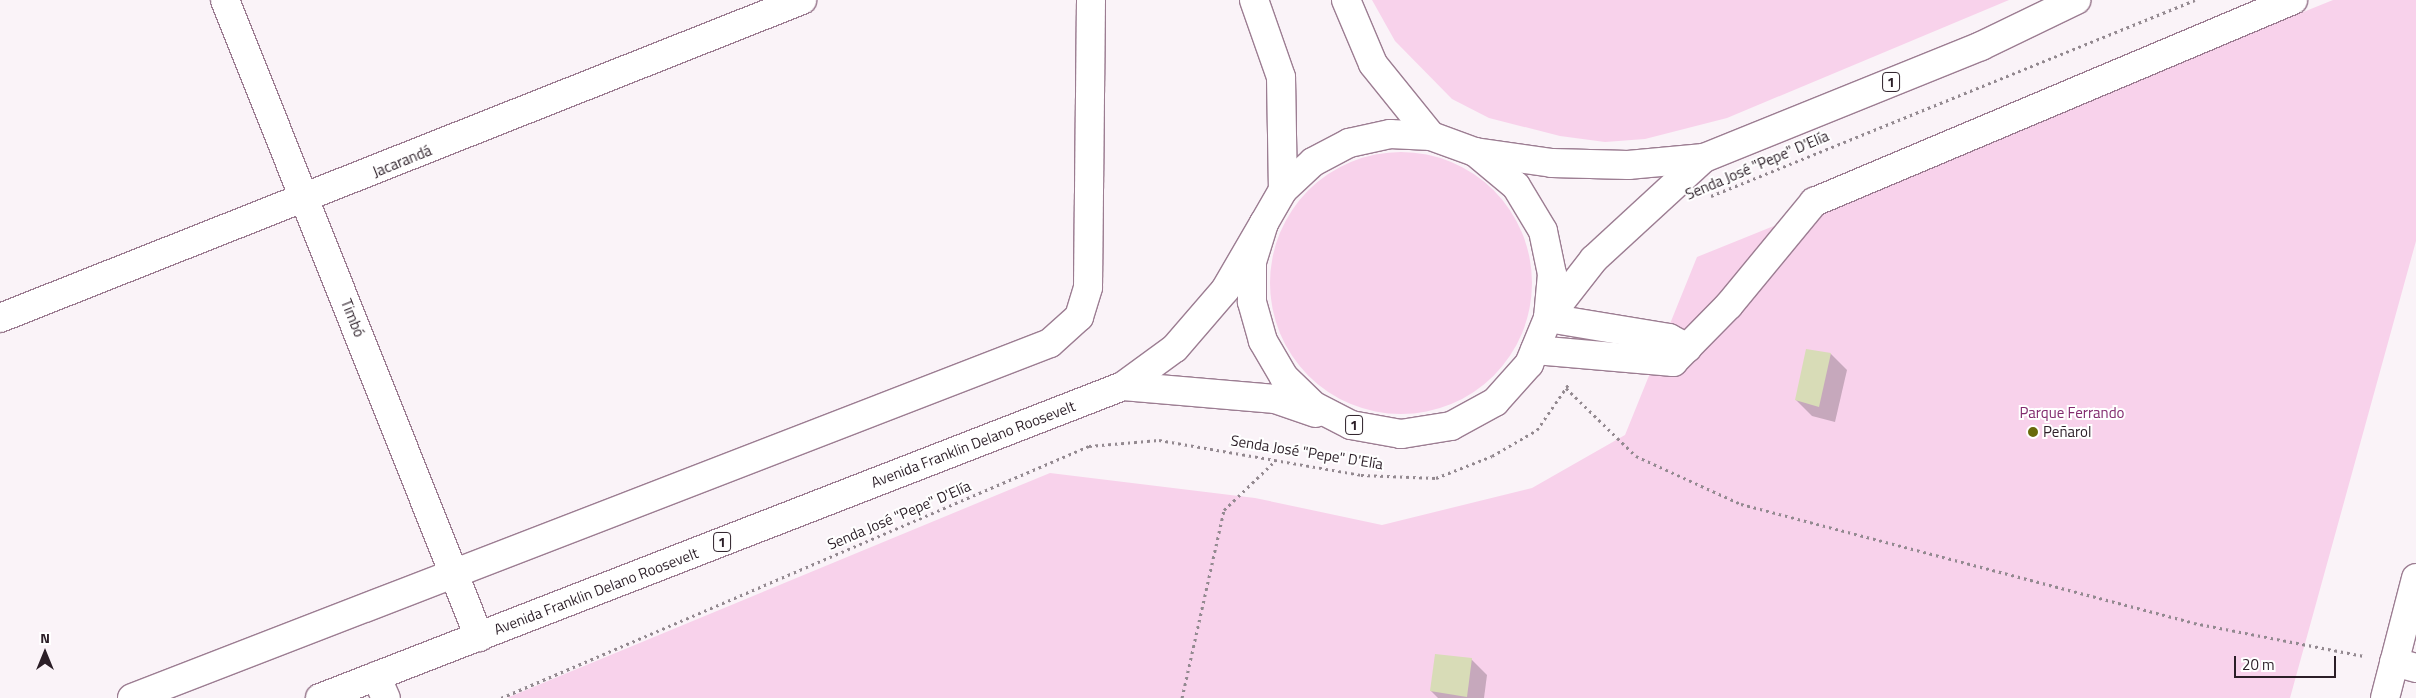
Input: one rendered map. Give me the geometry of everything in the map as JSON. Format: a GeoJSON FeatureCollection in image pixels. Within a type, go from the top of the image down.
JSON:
{"type":"FeatureCollection","features":[{"type":"Feature","properties":{"kind":"main road","name":"Timbó"},"geometry":{"type":"LineString","coordinates":[[225,0],[479,637]]}},
{"type":"Feature","properties":{"kind":"main road","name":"Jacarandá"},"geometry":{"type":"LineString","coordinates":[[0,318],[306,200],[802,0]]}},
{"type":"Feature","properties":{"kind":"main road"},"geometry":{"type":"LineString","coordinates":[[132,698],[1050,343],[1079,317],[1088,287],[1091,0]]}},
{"type":"Feature","properties":{"kind":"main road"},"geometry":{"type":"LineString","coordinates":[[1254,0],[1281,77],[1283,190]]}},
{"type":"Feature","properties":{"kind":"main road"},"geometry":{"type":"LineString","coordinates":[[1346,0],[1373,64],[1431,136]]}},
{"type":"Feature","properties":{"kind":"main road","name":"1"},"geometry":{"type":"LineString","coordinates":[[1123,386],[1175,348],[1219,297],[1283,190],[1313,162],[1349,143],[1390,134],[1431,136],[1475,152],[1552,163],[1628,165],[1704,158],[1981,46],[2076,0]]}},
{"type":"Feature","properties":{"kind":"main road"},"geometry":{"type":"LineString","coordinates":[[1535,350],[1673,362],[1688,348],[1783,243],[1814,202],[2293,0]]}},
{"type":"Feature","properties":{"kind":"main road","name":"1"},"geometry":{"type":"LineString","coordinates":[[1475,152],[1516,186],[1543,231],[1552,274],[1548,318]]}},
{"type":"Feature","properties":{"kind":"main road","name":"1"},"geometry":{"type":"LineString","coordinates":[[1123,386],[1275,399],[1351,425],[1401,434],[1451,426],[1495,402],[1529,364],[1548,318],[1594,259],[1646,206],[1704,158]]}},
{"type":"Feature","properties":{"kind":"main road","name":"1"},"geometry":{"type":"LineString","coordinates":[[1264,223],[1252,262],[1252,302],[1263,341],[1284,377],[1308,400],[1351,425]]}},
{"type":"Feature","properties":{"kind":"main road"},"geometry":{"type":"LineString","coordinates":[[1548,318],[1669,338],[1688,348]]}},
{"type":"Feature","properties":{"kind":"main road","name":"Avenida Franklin Delano Roosevelt"},"geometry":{"type":"LineString","coordinates":[[320,698],[381,687],[479,637],[1123,386]]}},
{"type":"Feature","properties":{"kind":"main road"},"geometry":{"type":"LineString","coordinates":[[2385,698],[2405,665],[2416,578]]}},
{"type":"Feature","properties":{"kind":"path","name":"Senda José \"Pepe\" D'Elía"},"geometry":{"type":"LineString","coordinates":[[1702,200],[2195,0]]}},
{"type":"Feature","properties":{"kind":"path","name":"Senda José \"Pepe\" D'Elía"},"geometry":{"type":"LineString","coordinates":[[501,698],[1089,446],[1159,440],[1361,475],[1436,478],[1492,456],[1537,430],[1566,388],[1580,355]]}},
{"type":"Feature","properties":{"kind":"path"},"geometry":{"type":"LineString","coordinates":[[1566,388],[1636,456],[1741,504],[2194,623],[2405,665]]}},
{"type":"Feature","properties":{"kind":"path"},"geometry":{"type":"LineString","coordinates":[[1182,698],[1224,510],[1276,460]]}},
{"type":"Feature","properties":{"kind":"green space"},"geometry":{"type":"Polygon","coordinates":[[[1372,0],[2009,0],[1727,118],[1645,139],[1605,142],[1560,136],[1489,118],[1452,99],[1395,41],[1372,0]]]}},
{"type":"Feature","properties":{"kind":"green space","name":"Parque Ferrando"},"geometry":{"type":"Polygon","coordinates":[[[2333,0],[2416,0],[2416,241],[2290,698],[507,698],[1050,473],[1255,498],[1382,525],[1532,488],[1625,435],[1697,257],[2333,0]]]}},
{"type":"Feature","properties":{"kind":"green space"},"geometry":{"type":"Polygon","coordinates":[[[1388,152],[1414,152],[1439,157],[1463,167],[1494,190],[1517,221],[1527,245],[1532,270],[1532,296],[1527,321],[1517,345],[1494,376],[1463,399],[1439,409],[1414,414],[1388,414],[1363,409],[1339,399],[1308,376],[1285,345],[1275,321],[1270,296],[1270,270],[1275,245],[1285,221],[1308,190],[1339,167],[1363,157],[1388,152]]]}},
{"type":"Feature","properties":{"kind":"building"},"geometry":{"type":"Polygon","coordinates":[[[1806,349],[1831,353],[1819,407],[1795,400],[1806,349]]]}},
{"type":"Feature","properties":{"kind":"building"},"geometry":{"type":"Polygon","coordinates":[[[1435,654],[1472,658],[1467,697],[1430,691],[1435,654]]]}},
{"type":"Feature","properties":{"kind":"place","name":"Peñarol"},"geometry":{"type":"Point","coordinates":[2033,432]}}]}
